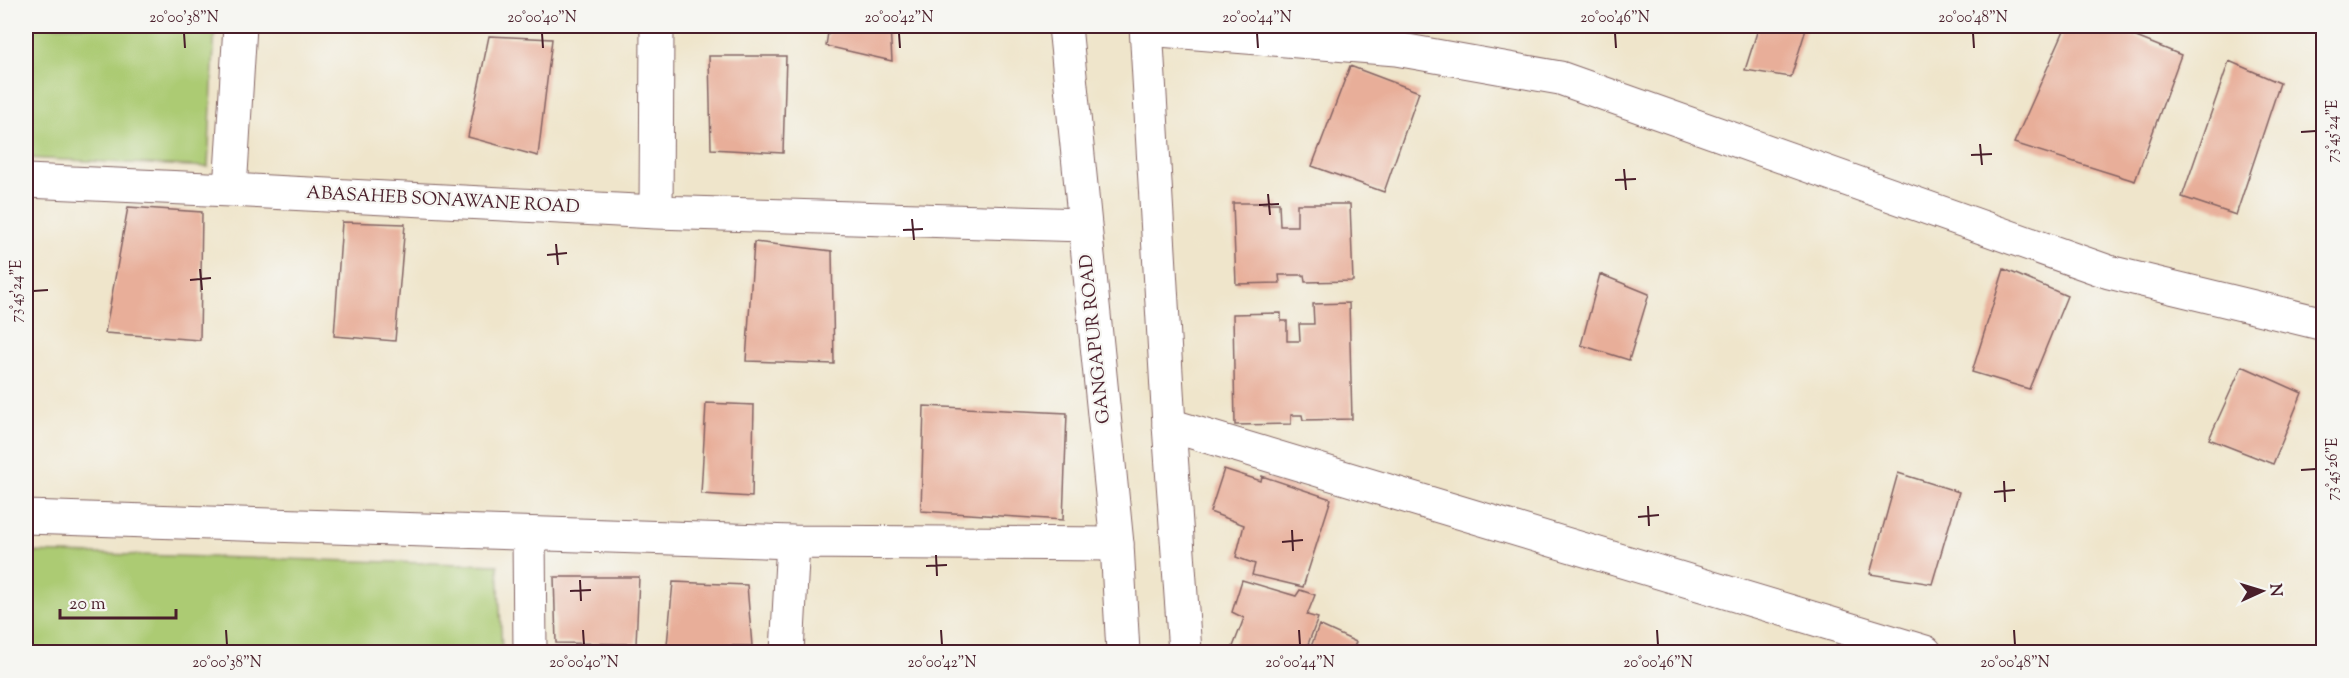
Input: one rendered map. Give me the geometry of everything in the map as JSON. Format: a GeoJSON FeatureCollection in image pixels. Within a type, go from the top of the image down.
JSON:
{"type":"FeatureCollection","features":[{"type":"Feature","properties":{"kind":"street"},"geometry":{"type":"LineString","coordinates":[[230,190],[240,26]]}},
{"type":"Feature","properties":{"kind":"street"},"geometry":{"type":"LineString","coordinates":[[656,212],[657,26]]}},
{"type":"Feature","properties":{"kind":"street","name":"GANGAPUR ROAD"},"geometry":{"type":"LineString","coordinates":[[1065,26],[1117,544],[1123,652]]}},
{"type":"Feature","properties":{"kind":"street"},"geometry":{"type":"LineString","coordinates":[[1185,652],[1169,425],[1146,27],[1396,49],[1560,78],[2109,272],[2324,324]]}},
{"type":"Feature","properties":{"kind":"street","name":"ABASAHEB SONAWANE ROAD"},"geometry":{"type":"LineString","coordinates":[[26,182],[656,212],[1084,225]]}},
{"type":"Feature","properties":{"kind":"street"},"geometry":{"type":"LineString","coordinates":[[1169,425],[1925,652]]}},
{"type":"Feature","properties":{"kind":"street"},"geometry":{"type":"LineString","coordinates":[[26,517],[793,542],[1117,544]]}},
{"type":"Feature","properties":{"kind":"street"},"geometry":{"type":"LineString","coordinates":[[529,534],[530,652]]}},
{"type":"Feature","properties":{"kind":"street"},"geometry":{"type":"LineString","coordinates":[[787,652],[793,542]]}},
{"type":"Feature","properties":{"kind":"green space"},"geometry":{"type":"Polygon","coordinates":[[[26,26],[215,26],[208,167],[26,158],[26,26]]]}},
{"type":"Feature","properties":{"kind":"green space"},"geometry":{"type":"Polygon","coordinates":[[[26,552],[498,565],[502,652],[26,652],[26,552]]]}},
{"type":"Feature","properties":{"kind":"building"},"geometry":{"type":"Polygon","coordinates":[[[829,26],[890,26],[892,61],[826,46],[829,26]]]}},
{"type":"Feature","properties":{"kind":"building"},"geometry":{"type":"Polygon","coordinates":[[[1759,26],[1807,26],[1791,77],[1745,70],[1759,26]]]}},
{"type":"Feature","properties":{"kind":"building"},"geometry":{"type":"Polygon","coordinates":[[[2066,26],[2109,26],[2181,55],[2135,181],[2014,143],[2066,26]]]}},
{"type":"Feature","properties":{"kind":"building"},"geometry":{"type":"Polygon","coordinates":[[[489,36],[552,39],[538,156],[468,137],[489,36]]]}},
{"type":"Feature","properties":{"kind":"building"},"geometry":{"type":"Polygon","coordinates":[[[709,56],[786,56],[783,153],[711,149],[709,56]]]}},
{"type":"Feature","properties":{"kind":"building"},"geometry":{"type":"Polygon","coordinates":[[[2229,61],[2280,83],[2236,215],[2182,197],[2229,61]]]}},
{"type":"Feature","properties":{"kind":"building"},"geometry":{"type":"Polygon","coordinates":[[[1350,66],[1419,92],[1384,192],[1312,166],[1350,66]]]}},
{"type":"Feature","properties":{"kind":"building"},"geometry":{"type":"Polygon","coordinates":[[[1233,203],[1279,203],[1280,226],[1297,226],[1297,204],[1350,204],[1353,281],[1305,282],[1304,275],[1279,275],[1280,283],[1236,284],[1233,203]]]}},
{"type":"Feature","properties":{"kind":"building"},"geometry":{"type":"Polygon","coordinates":[[[128,207],[202,212],[200,340],[105,333],[128,207]]]}},
{"type":"Feature","properties":{"kind":"building"},"geometry":{"type":"Polygon","coordinates":[[[342,222],[405,224],[395,341],[334,336],[342,222]]]}},
{"type":"Feature","properties":{"kind":"building"},"geometry":{"type":"Polygon","coordinates":[[[754,242],[832,251],[834,364],[746,361],[754,242]]]}},
{"type":"Feature","properties":{"kind":"building"},"geometry":{"type":"Polygon","coordinates":[[[2004,269],[2067,296],[2029,389],[1972,372],[2004,269]]]}},
{"type":"Feature","properties":{"kind":"building"},"geometry":{"type":"Polygon","coordinates":[[[1600,274],[1649,294],[1629,360],[1581,345],[1600,274]]]}},
{"type":"Feature","properties":{"kind":"building"},"geometry":{"type":"Polygon","coordinates":[[[1349,303],[1352,419],[1303,420],[1302,415],[1291,415],[1291,424],[1235,425],[1233,314],[1281,313],[1281,321],[1287,321],[1287,341],[1300,341],[1299,324],[1314,324],[1313,304],[1349,303]]]}},
{"type":"Feature","properties":{"kind":"building"},"geometry":{"type":"Polygon","coordinates":[[[2242,366],[2302,393],[2273,464],[2209,439],[2242,366]]]}},
{"type":"Feature","properties":{"kind":"building"},"geometry":{"type":"Polygon","coordinates":[[[706,403],[754,405],[752,497],[701,494],[706,403]]]}},
{"type":"Feature","properties":{"kind":"building"},"geometry":{"type":"Polygon","coordinates":[[[924,406],[1067,413],[1063,520],[921,511],[924,406]]]}},
{"type":"Feature","properties":{"kind":"building"},"geometry":{"type":"Polygon","coordinates":[[[1224,469],[1261,481],[1262,476],[1331,499],[1303,587],[1252,575],[1255,564],[1236,557],[1244,525],[1210,512],[1224,469]]]}},
{"type":"Feature","properties":{"kind":"building"},"geometry":{"type":"Polygon","coordinates":[[[1898,473],[1959,492],[1932,584],[1870,574],[1898,473]]]}},
{"type":"Feature","properties":{"kind":"building"},"geometry":{"type":"Polygon","coordinates":[[[554,577],[639,577],[636,644],[556,643],[554,577]]]}},
{"type":"Feature","properties":{"kind":"building"},"geometry":{"type":"Polygon","coordinates":[[[1242,580],[1296,596],[1300,590],[1315,595],[1307,615],[1318,618],[1305,652],[1231,652],[1244,618],[1232,612],[1242,580]]]}},
{"type":"Feature","properties":{"kind":"building"},"geometry":{"type":"Polygon","coordinates":[[[673,582],[747,585],[752,646],[667,645],[673,582]]]}},
{"type":"Feature","properties":{"kind":"building"},"geometry":{"type":"Polygon","coordinates":[[[1319,625],[1356,642],[1352,652],[1309,652],[1319,625]]]}}]}
